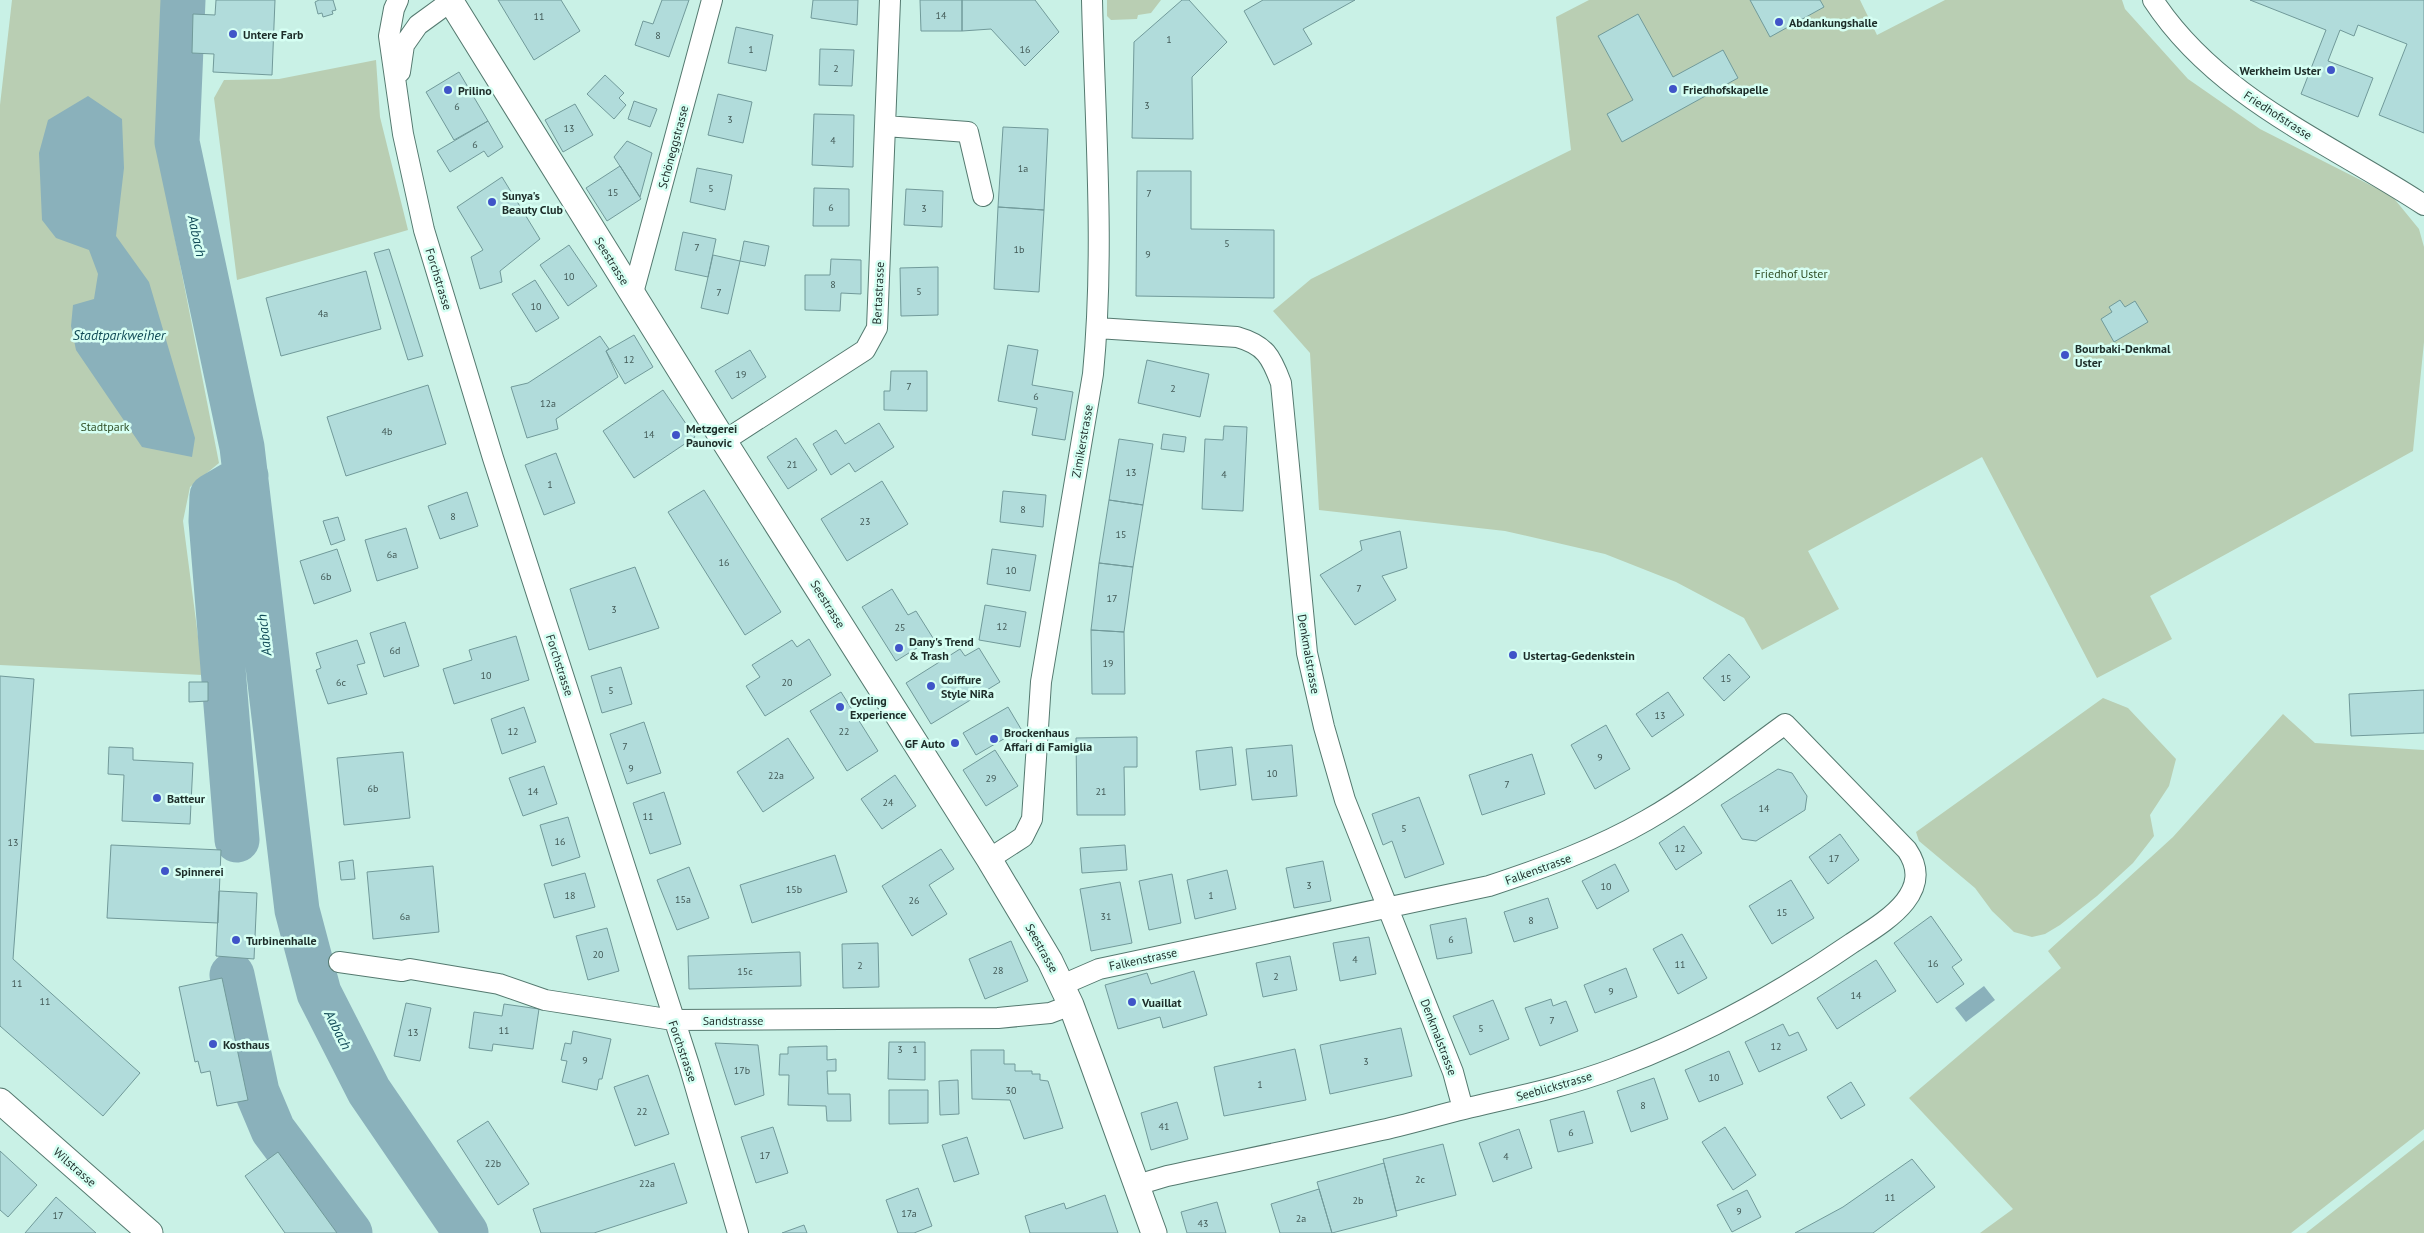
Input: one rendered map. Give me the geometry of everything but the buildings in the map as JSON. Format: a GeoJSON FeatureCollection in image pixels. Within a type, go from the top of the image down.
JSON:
{"type":"FeatureCollection","features":[{"type":"Feature","properties":{"kind":"street","name":"Forchstrasse"},"geometry":{"type":"LineString","coordinates":[[398,0],[394,9],[389,36],[396,94],[424,230],[460,353],[689,1065],[738,1233]]}},
{"type":"Feature","properties":{"kind":"street","name":"Forchstrasse"},"geometry":{"type":"LineString","coordinates":[[396,94],[404,45],[418,25],[450,0]]}},
{"type":"Feature","properties":{"kind":"street","name":"Seestrasse"},"geometry":{"type":"LineString","coordinates":[[450,0],[724,441],[989,859],[1050,961],[1066,995],[1154,1233]]}},
{"type":"Feature","properties":{"kind":"street","name":"Schöneggstrasse"},"geometry":{"type":"LineString","coordinates":[[633,293],[712,0]]}},
{"type":"Feature","properties":{"kind":"street","name":"Bertastrasse"},"geometry":{"type":"LineString","coordinates":[[724,441],[865,350],[877,328],[890,0]]}},
{"type":"Feature","properties":{"kind":"street","name":"Zimikerstrasse"},"geometry":{"type":"LineString","coordinates":[[989,859],[1023,837],[1032,819],[1041,682],[1087,413],[1097,328],[1099,259],[1092,0]]}},
{"type":"Feature","properties":{"kind":"street","name":"Friedhofstrasse"},"geometry":{"type":"LineString","coordinates":[[2153,0],[2165,18],[2192,50],[2237,88],[2340,155],[2424,205]]}},
{"type":"Feature","properties":{"kind":"street"},"geometry":{"type":"LineString","coordinates":[[885,126],[968,132],[983,196]]}},
{"type":"Feature","properties":{"kind":"street","name":"Denkmalstrasse"},"geometry":{"type":"LineString","coordinates":[[1097,328],[1237,337],[1252,342],[1266,351],[1274,364],[1281,382],[1307,654],[1324,727],[1346,800],[1453,1072],[1463,1109]]}},
{"type":"Feature","properties":{"kind":"street","name":"Falkenstrasse"},"geometry":{"type":"LineString","coordinates":[[1066,995],[1099,969],[1488,886],[1543,868],[1594,848],[1648,820],[1785,724],[1907,850],[1916,867],[1917,876]]}},
{"type":"Feature","properties":{"kind":"street","name":"Seeblickstrasse"},"geometry":{"type":"LineString","coordinates":[[1137,1186],[1167,1176],[1379,1131],[1463,1109],[1550,1090],[1613,1069],[1678,1042],[1750,1006],[1816,968],[1876,927],[1909,896],[1916,883],[1917,876]]}},
{"type":"Feature","properties":{"kind":"street","name":"Sandstrasse"},"geometry":{"type":"LineString","coordinates":[[339,962],[402,971],[410,970],[499,984],[545,1000],[673,1020],[998,1018],[1050,1013],[1066,995]]}},
{"type":"Feature","properties":{"kind":"street","name":"Wilstrasse"},"geometry":{"type":"LineString","coordinates":[[0,1101],[150,1233]]}},
{"type":"Feature","properties":{"kind":"green space","name":"Stadtpark"},"geometry":{"type":"Polygon","coordinates":[[[12,0],[169,0],[159,157],[219,463],[190,487],[183,521],[203,675],[0,665],[0,105],[12,0]]]}},
{"type":"Feature","properties":{"kind":"green space"},"geometry":{"type":"Polygon","coordinates":[[[1107,0],[1161,0],[1151,13],[1138,15],[1137,19],[1111,20],[1107,16],[1107,0]]]}},
{"type":"Feature","properties":{"kind":"green space","name":"Friedhof Uster"},"geometry":{"type":"Polygon","coordinates":[[[1589,0],[1860,0],[1877,35],[1945,0],[2122,0],[2125,9],[2188,79],[2260,129],[2392,196],[2419,229],[2424,247],[2424,342],[2413,451],[2150,596],[2172,639],[2097,678],[1982,457],[1808,551],[1839,609],[1762,650],[1744,618],[1676,582],[1605,554],[1505,531],[1319,510],[1310,353],[1273,311],[1311,279],[1571,150],[1556,17],[1589,0]]]}},
{"type":"Feature","properties":{"kind":"green space"},"geometry":{"type":"Polygon","coordinates":[[[376,60],[380,117],[408,230],[237,280],[214,98],[224,80],[279,79],[376,60]]]}},
{"type":"Feature","properties":{"kind":"green space"},"geometry":{"type":"Polygon","coordinates":[[[2103,698],[2128,708],[2176,759],[2169,786],[2150,815],[2154,836],[2133,863],[2097,896],[2060,925],[2045,934],[2032,937],[2014,932],[1992,911],[1975,888],[1919,841],[1916,832],[2103,698]]]}},
{"type":"Feature","properties":{"kind":"green space"},"geometry":{"type":"Polygon","coordinates":[[[2283,714],[2315,743],[2424,750],[2424,1129],[2291,1233],[1980,1233],[2013,1209],[1909,1098],[2061,968],[2048,951],[2173,837],[2283,714]]]}},
{"type":"Feature","properties":{"kind":"green space"},"geometry":{"type":"Polygon","coordinates":[[[2424,1140],[2424,1233],[2306,1233],[2424,1140]]]}},
{"type":"Feature","properties":{"kind":"water","name":"Stadtparkweiher"},"geometry":{"type":"Polygon","coordinates":[[[88,96],[122,119],[124,168],[116,236],[149,282],[195,438],[192,457],[142,447],[76,350],[71,326],[73,305],[94,299],[98,274],[89,250],[56,238],[42,220],[39,153],[48,120],[88,96]]]}},
{"type":"Feature","properties":{"kind":"water"},"geometry":{"type":"Polygon","coordinates":[[[1984,986],[1995,1000],[1966,1022],[1955,1008],[1984,986]]]}},
{"type":"Feature","properties":{"kind":"waterway","name":"Aabach"},"geometry":{"type":"LineString","coordinates":[[183,0],[177,142],[242,447],[297,910],[319,993],[369,1091],[466,1233]]}},
{"type":"Feature","properties":{"kind":"waterway"},"geometry":{"type":"LineString","coordinates":[[237,840],[211,521],[212,496],[246,476]]}},
{"type":"Feature","properties":{"kind":"waterway"},"geometry":{"type":"LineString","coordinates":[[232,975],[257,1092],[273,1130],[350,1233]]}},
{"type":"Feature","properties":{"kind":"place","name":"Abdankungshalle"},"geometry":{"type":"Point","coordinates":[1779,22]}},
{"type":"Feature","properties":{"kind":"place","name":"Untere Farb"},"geometry":{"type":"Point","coordinates":[233,34]}},
{"type":"Feature","properties":{"kind":"place","name":"Werkheim Uster"},"geometry":{"type":"Point","coordinates":[2331,70]}},
{"type":"Feature","properties":{"kind":"place","name":"Friedhofskapelle"},"geometry":{"type":"Point","coordinates":[1673,89]}},
{"type":"Feature","properties":{"kind":"place","name":"Prilino"},"geometry":{"type":"Point","coordinates":[448,90]}},
{"type":"Feature","properties":{"kind":"place","name":"Sunya's Beauty Club"},"geometry":{"type":"Point","coordinates":[492,202]}},
{"type":"Feature","properties":{"kind":"place","name":"Bourbaki-Denkmal Uster"},"geometry":{"type":"Point","coordinates":[2065,355]}},
{"type":"Feature","properties":{"kind":"place","name":"Metzgerei Paunovic"},"geometry":{"type":"Point","coordinates":[676,435]}},
{"type":"Feature","properties":{"kind":"place","name":"Dany's Trend & Trash"},"geometry":{"type":"Point","coordinates":[899,648]}},
{"type":"Feature","properties":{"kind":"place","name":"Ustertag-Gedenkstein"},"geometry":{"type":"Point","coordinates":[1513,655]}},
{"type":"Feature","properties":{"kind":"place","name":"Coiffure Style NiRa"},"geometry":{"type":"Point","coordinates":[931,686]}},
{"type":"Feature","properties":{"kind":"place","name":"Cycling Experience"},"geometry":{"type":"Point","coordinates":[840,707]}},
{"type":"Feature","properties":{"kind":"place","name":"Brockenhaus Affari di Famiglia"},"geometry":{"type":"Point","coordinates":[994,739]}},
{"type":"Feature","properties":{"kind":"place","name":"GF Auto"},"geometry":{"type":"Point","coordinates":[955,743]}},
{"type":"Feature","properties":{"kind":"place","name":"Batteur"},"geometry":{"type":"Point","coordinates":[157,798]}},
{"type":"Feature","properties":{"kind":"place","name":"Spinnerei"},"geometry":{"type":"Point","coordinates":[165,871]}},
{"type":"Feature","properties":{"kind":"place","name":"Turbinenhalle"},"geometry":{"type":"Point","coordinates":[236,940]}},
{"type":"Feature","properties":{"kind":"place","name":"Vuaillat"},"geometry":{"type":"Point","coordinates":[1132,1002]}},
{"type":"Feature","properties":{"kind":"place","name":"Kosthaus"},"geometry":{"type":"Point","coordinates":[213,1044]}}]}
